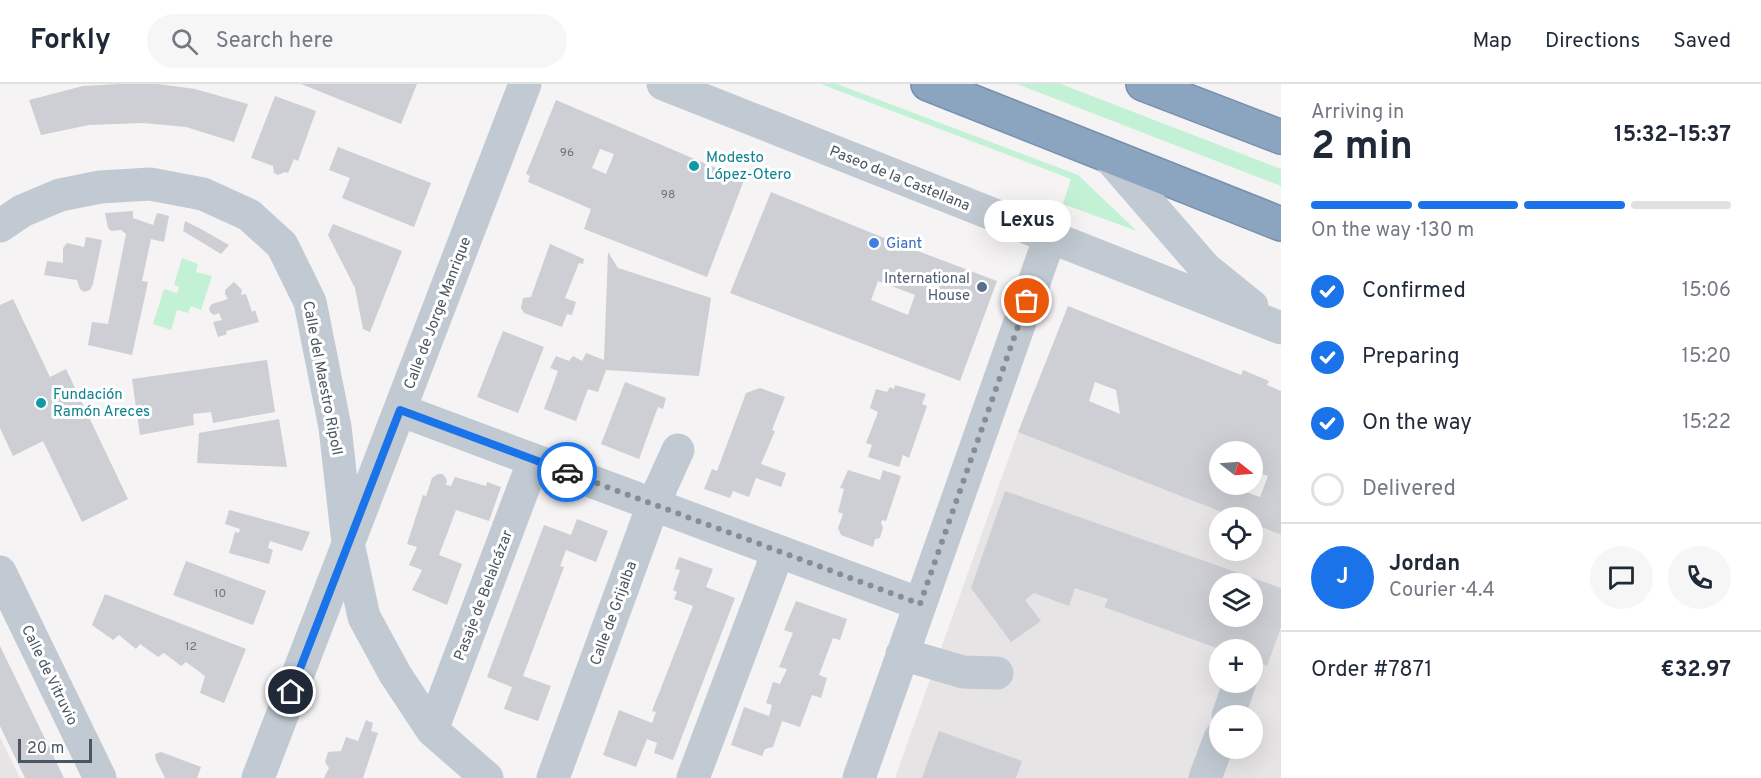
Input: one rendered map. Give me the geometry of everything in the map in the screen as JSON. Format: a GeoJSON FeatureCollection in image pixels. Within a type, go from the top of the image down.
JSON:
{"type":"FeatureCollection","features":[{"type":"Feature","properties":{"kind":"highway","name":"Paseo de la Castellana"},"geometry":{"type":"LineString","coordinates":[[928,84],[1281,224]]}},
{"type":"Feature","properties":{"kind":"highway"},"geometry":{"type":"LineString","coordinates":[[1155,85],[1281,137]]}},
{"type":"Feature","properties":{"kind":"street","name":"Calle de Jorge Manrique"},"geometry":{"type":"LineString","coordinates":[[258,778],[525,84]]}},
{"type":"Feature","properties":{"kind":"street","name":"Paseo de la Castellana"},"geometry":{"type":"LineString","coordinates":[[663,84],[1281,328]]}},
{"type":"Feature","properties":{"kind":"street"},"geometry":{"type":"LineString","coordinates":[[728,84],[755,120]]}},
{"type":"Feature","properties":{"kind":"street","name":"Paseo de la Castellana"},"geometry":{"type":"LineString","coordinates":[[1108,156],[1205,268],[1281,328]]}},
{"type":"Feature","properties":{"kind":"street","name":"Calle del Maestro Ripoll"},"geometry":{"type":"LineString","coordinates":[[0,226],[22,211],[60,195],[100,187],[150,184],[203,194],[249,215],[282,245],[310,302],[335,427],[348,543],[364,616],[395,674],[432,730],[487,778]]}},
{"type":"Feature","properties":{"kind":"street"},"geometry":{"type":"LineString","coordinates":[[859,778],[1050,237]]}},
{"type":"Feature","properties":{"kind":"street"},"geometry":{"type":"LineString","coordinates":[[400,410],[920,604]]}},
{"type":"Feature","properties":{"kind":"street","name":"Calle de Grijalba"},"geometry":{"type":"LineString","coordinates":[[553,778],[653,505],[678,450]]}},
{"type":"Feature","properties":{"kind":"street","name":"Pasaje de Belalcázar"},"geometry":{"type":"LineString","coordinates":[[432,730],[534,460]]}},
{"type":"Feature","properties":{"kind":"street"},"geometry":{"type":"LineString","coordinates":[[693,778],[778,552]]}},
{"type":"Feature","properties":{"kind":"street","name":"Calle de Vitruvio"},"geometry":{"type":"LineString","coordinates":[[0,572],[100,778]]}},
{"type":"Feature","properties":{"kind":"street"},"geometry":{"type":"LineString","coordinates":[[903,654],[963,672],[997,673]]}},
{"type":"Feature","properties":{"kind":"street"},"geometry":{"type":"LineString","coordinates":[[1205,778],[1212,759]]}},
{"type":"Feature","properties":{"kind":"shaded area"},"geometry":{"type":"Polygon","coordinates":[[[1018,432],[1211,507],[1209,507],[1209,561],[1263,561],[1263,527],[1281,535],[1281,778],[895,778],[1018,432]]]}},
{"type":"Feature","properties":{"kind":"shaded area"},"geometry":{"type":"Polygon","coordinates":[[[0,737],[20,778],[0,778],[0,737]]]}},
{"type":"Feature","properties":{"kind":"green space"},"geometry":{"type":"Polygon","coordinates":[[[821,84],[837,84],[1078,175],[1137,231],[1063,204],[1071,179],[821,84]]]}},
{"type":"Feature","properties":{"kind":"green space"},"geometry":{"type":"Polygon","coordinates":[[[1017,84],[1061,84],[1281,169],[1281,186],[1017,84]]]}},
{"type":"Feature","properties":{"kind":"green space"},"geometry":{"type":"Polygon","coordinates":[[[182,258],[198,264],[196,272],[212,276],[201,310],[191,306],[188,313],[177,310],[171,330],[153,324],[164,289],[177,293],[179,287],[174,285],[182,258]]]}},
{"type":"Feature","properties":{"kind":"building"},"geometry":{"type":"Polygon","coordinates":[[[158,84],[195,89],[248,104],[234,142],[186,127],[143,123],[89,125],[41,135],[29,100],[83,86],[158,84]]]}},
{"type":"Feature","properties":{"kind":"building"},"geometry":{"type":"Polygon","coordinates":[[[301,84],[417,84],[401,124],[301,84]]]}},
{"type":"Feature","properties":{"kind":"building"},"geometry":{"type":"Polygon","coordinates":[[[275,96],[316,111],[298,161],[294,159],[288,173],[278,175],[274,173],[273,166],[251,158],[275,96]]]}},
{"type":"Feature","properties":{"kind":"building"},"geometry":{"type":"Polygon","coordinates":[[[556,100],[744,180],[707,277],[584,229],[591,209],[528,182],[530,176],[526,174],[556,100]],[[600,149],[592,168],[606,174],[614,154],[600,149]]]}},
{"type":"Feature","properties":{"kind":"building"},"geometry":{"type":"Polygon","coordinates":[[[338,147],[431,183],[414,227],[342,198],[350,178],[329,170],[338,147]]]}},
{"type":"Feature","properties":{"kind":"building"},"geometry":{"type":"Polygon","coordinates":[[[771,192],[997,281],[960,381],[730,293],[771,192]],[[878,281],[871,300],[908,315],[915,295],[878,281]]]}},
{"type":"Feature","properties":{"kind":"building"},"geometry":{"type":"Polygon","coordinates":[[[133,211],[133,218],[153,225],[157,213],[169,216],[164,242],[151,239],[142,281],[148,282],[132,355],[88,345],[92,322],[108,324],[126,234],[121,230],[111,231],[108,228],[105,213],[133,211]]]}},
{"type":"Feature","properties":{"kind":"building"},"geometry":{"type":"Polygon","coordinates":[[[185,221],[229,245],[221,254],[183,231],[185,221]]]}},
{"type":"Feature","properties":{"kind":"building"},"geometry":{"type":"Polygon","coordinates":[[[333,224],[402,251],[370,332],[363,329],[355,288],[328,235],[333,224]]]}},
{"type":"Feature","properties":{"kind":"building"},"geometry":{"type":"Polygon","coordinates":[[[86,237],[102,240],[90,290],[84,292],[80,289],[77,280],[44,275],[47,261],[63,263],[63,248],[67,243],[84,247],[86,237]]]}},
{"type":"Feature","properties":{"kind":"building"},"geometry":{"type":"Polygon","coordinates":[[[550,244],[584,259],[583,264],[579,263],[565,298],[576,302],[572,315],[567,314],[562,327],[524,313],[521,308],[523,298],[531,297],[550,244]]]}},
{"type":"Feature","properties":{"kind":"building"},"geometry":{"type":"Polygon","coordinates":[[[608,252],[618,268],[711,298],[699,376],[606,370],[598,392],[588,389],[576,421],[544,409],[558,371],[550,368],[556,356],[569,361],[573,356],[582,361],[586,353],[604,360],[608,252]]]}},
{"type":"Feature","properties":{"kind":"building"},"geometry":{"type":"Polygon","coordinates":[[[234,282],[242,290],[241,295],[246,294],[252,312],[255,310],[259,322],[226,331],[227,334],[218,337],[213,322],[222,320],[219,313],[214,315],[209,308],[212,304],[228,299],[225,290],[234,282]]]}},
{"type":"Feature","properties":{"kind":"building","name":"Fundación Ramón Areces"},"geometry":{"type":"Polygon","coordinates":[[[13,299],[50,377],[66,369],[128,499],[82,522],[43,441],[13,456],[0,428],[0,305],[13,299]]]}},
{"type":"Feature","properties":{"kind":"building"},"geometry":{"type":"Polygon","coordinates":[[[1068,306],[1241,375],[1243,370],[1269,381],[1267,385],[1281,391],[1281,535],[1263,528],[1263,507],[1209,507],[1018,432],[1068,306]],[[1095,382],[1089,401],[1120,414],[1116,390],[1095,382]]]}},
{"type":"Feature","properties":{"kind":"building"},"geometry":{"type":"Polygon","coordinates":[[[503,331],[544,347],[518,413],[477,397],[503,331]]]}},
{"type":"Feature","properties":{"kind":"building"},"geometry":{"type":"Polygon","coordinates":[[[267,360],[275,412],[213,423],[211,412],[193,414],[194,425],[140,435],[132,379],[267,360]]]}},
{"type":"Feature","properties":{"kind":"building"},"geometry":{"type":"Polygon","coordinates":[[[625,382],[666,398],[663,409],[658,407],[639,459],[601,444],[625,382]]]}},
{"type":"Feature","properties":{"kind":"building"},"geometry":{"type":"Polygon","coordinates":[[[895,385],[926,394],[922,404],[927,406],[909,458],[903,455],[899,467],[868,457],[872,445],[866,443],[878,412],[870,408],[876,389],[887,392],[890,387],[894,389],[895,385]]]}},
{"type":"Feature","properties":{"kind":"building"},"geometry":{"type":"Polygon","coordinates":[[[760,388],[785,397],[772,430],[775,431],[761,464],[786,473],[781,487],[756,478],[749,497],[733,491],[730,498],[704,489],[712,469],[717,471],[746,393],[760,388]]]}},
{"type":"Feature","properties":{"kind":"building"},"geometry":{"type":"Polygon","coordinates":[[[279,419],[287,467],[197,463],[199,433],[279,419]]]}},
{"type":"Feature","properties":{"kind":"building"},"geometry":{"type":"Polygon","coordinates":[[[848,470],[880,480],[883,470],[901,476],[886,521],[882,520],[880,538],[875,539],[873,547],[841,535],[838,528],[843,514],[838,512],[844,489],[840,488],[848,470]]]}},
{"type":"Feature","properties":{"kind":"building"},"geometry":{"type":"Polygon","coordinates":[[[443,474],[447,480],[446,485],[451,486],[455,477],[486,486],[487,482],[501,487],[489,521],[456,510],[439,555],[462,564],[447,605],[412,590],[422,570],[409,565],[417,547],[407,544],[423,495],[426,496],[432,478],[443,474]]]}},
{"type":"Feature","properties":{"kind":"building"},"geometry":{"type":"Polygon","coordinates":[[[1005,491],[1238,573],[1209,573],[1209,627],[1263,627],[1263,582],[1281,588],[1281,627],[1267,666],[1263,664],[1263,639],[1209,639],[1209,645],[1104,607],[1108,599],[1075,588],[1069,606],[1034,593],[1025,600],[1041,621],[1011,642],[971,588],[1005,491]]]}},
{"type":"Feature","properties":{"kind":"building"},"geometry":{"type":"Polygon","coordinates":[[[229,510],[310,532],[302,551],[270,541],[268,548],[273,550],[269,564],[229,553],[235,532],[239,533],[240,529],[225,524],[229,510]]]}},
{"type":"Feature","properties":{"kind":"building"},"geometry":{"type":"Polygon","coordinates":[[[577,519],[608,531],[596,562],[566,550],[560,566],[564,567],[523,676],[551,686],[538,721],[504,709],[512,687],[487,677],[544,525],[571,535],[577,519]]]}},
{"type":"Feature","properties":{"kind":"building"},"geometry":{"type":"Polygon","coordinates":[[[679,557],[713,569],[706,587],[735,598],[673,760],[654,753],[657,743],[647,739],[636,767],[603,755],[619,710],[652,723],[656,712],[652,711],[693,606],[674,599],[677,592],[673,590],[680,570],[675,569],[679,557]]]}},
{"type":"Feature","properties":{"kind":"building"},"geometry":{"type":"Polygon","coordinates":[[[186,561],[266,591],[253,625],[173,595],[186,561]]]}},
{"type":"Feature","properties":{"kind":"building"},"geometry":{"type":"Polygon","coordinates":[[[105,594],[246,649],[224,703],[200,693],[205,676],[186,662],[181,666],[164,653],[158,657],[140,644],[136,649],[119,635],[113,640],[92,625],[105,594]]]}},
{"type":"Feature","properties":{"kind":"building"},"geometry":{"type":"Polygon","coordinates":[[[796,601],[847,619],[840,640],[833,638],[819,675],[827,678],[821,698],[812,695],[800,727],[782,721],[773,747],[765,749],[762,756],[731,745],[744,707],[769,716],[772,705],[766,703],[773,682],[780,684],[787,669],[779,667],[793,633],[784,630],[796,601]]]}},
{"type":"Feature","properties":{"kind":"building"},"geometry":{"type":"Polygon","coordinates":[[[0,646],[64,778],[25,778],[0,726],[0,646]]]}},
{"type":"Feature","properties":{"kind":"building"},"geometry":{"type":"Polygon","coordinates":[[[366,720],[373,723],[371,731],[378,733],[363,778],[324,778],[329,768],[325,762],[328,752],[341,751],[346,737],[358,741],[366,720]]]}},
{"type":"Feature","properties":{"kind":"building"},"geometry":{"type":"Polygon","coordinates":[[[939,731],[1022,761],[1016,778],[922,778],[939,731]]]}},
{"type":"Feature","properties":{"kind":"building"},"geometry":{"type":"Polygon","coordinates":[[[161,752],[201,767],[197,778],[165,778],[155,754],[161,752]]]}},
{"type":"Feature","properties":{"kind":"way so far"},"geometry":{"type":"LineString","coordinates":[[567,472],[920,604],[1027,301]]}},
{"type":"Feature","properties":{"kind":"place","name":"Modesto López-Otero"},"geometry":{"type":"Point","coordinates":[694,166]}},
{"type":"Feature","properties":{"kind":"place","name":"Giant"},"geometry":{"type":"Point","coordinates":[874,243]}},
{"type":"Feature","properties":{"kind":"place","name":"International House"},"geometry":{"type":"Point","coordinates":[982,287]}},
{"type":"Feature","properties":{"kind":"place","name":"Lexus"},"geometry":{"type":"Point","coordinates":[1027,301]}},
{"type":"Feature","properties":{"kind":"place","name":"Fundación Ramón Areces"},"geometry":{"type":"Point","coordinates":[41,403]}},
{"type":"Feature","properties":{"kind":"route"},"geometry":{"type":"LineString","coordinates":[[291,692],[400,410],[567,472]]}}]}
